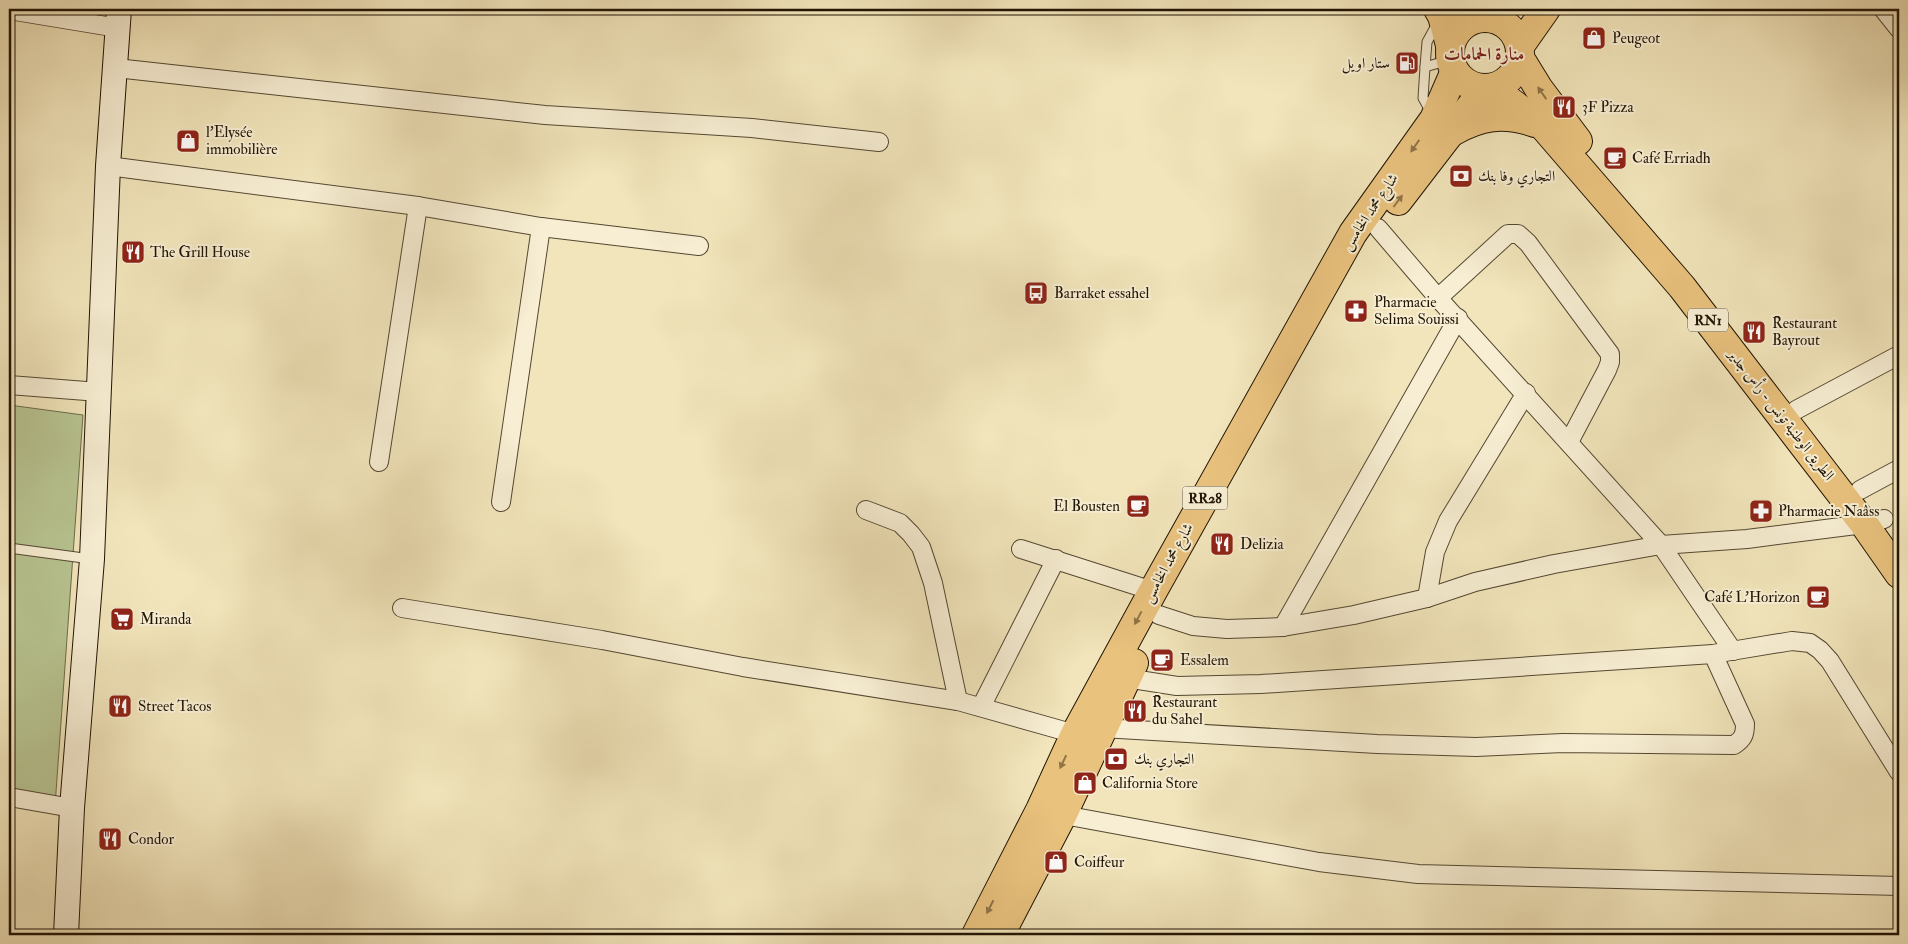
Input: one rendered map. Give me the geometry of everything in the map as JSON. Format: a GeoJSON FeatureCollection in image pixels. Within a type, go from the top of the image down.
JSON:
{"type":"FeatureCollection","features":[{"type":"Feature","properties":{"kind":"main road"},"geometry":{"type":"LineString","coordinates":[[1488,89],[1502,84],[1511,78],[1517,69],[1520,52],[1546,9]]}},
{"type":"Feature","properties":{"kind":"main road"},"geometry":{"type":"LineString","coordinates":[[1440,12],[1445,61]]}},
{"type":"Feature","properties":{"kind":"main road","name":"RN1"},"geometry":{"type":"LineString","coordinates":[[1488,89],[1472,87],[1462,81],[1445,61],[1454,34],[1472,20],[1491,14],[1507,26],[1515,35],[1520,52]]}},
{"type":"Feature","properties":{"kind":"main road"},"geometry":{"type":"LineString","coordinates":[[66,935],[72,808],[92,559],[108,166],[119,18]]}},
{"type":"Feature","properties":{"kind":"main road","name":"الطريق الوطنية تونس - رأس جدير"},"geometry":{"type":"LineString","coordinates":[[1520,52],[1540,89],[1575,137],[1704,292],[1860,490],[1899,574]]}},
{"type":"Feature","properties":{"kind":"main road","name":"شارع محمد الخامس"},"geometry":{"type":"LineString","coordinates":[[1000,935],[1051,813],[1075,734],[1156,603],[1346,271],[1378,228],[1441,127],[1445,61]]}},
{"type":"Feature","properties":{"kind":"main road","name":"الطريق الوطنية تونس - رأس جدير"},"geometry":{"type":"LineString","coordinates":[[1488,89],[1543,126],[1682,288],[1874,522],[1899,541]]}},
{"type":"Feature","properties":{"kind":"main road","name":"شارع محمد الخامس"},"geometry":{"type":"LineString","coordinates":[[976,935],[1102,728],[1126,678],[1156,603],[1353,233],[1441,127],[1488,89]]}},
{"type":"Feature","properties":{"kind":"main road"},"geometry":{"type":"LineString","coordinates":[[1441,127],[1494,116],[1519,118],[1543,126]]}},
{"type":"Feature","properties":{"kind":"street"},"geometry":{"type":"LineString","coordinates":[[1883,9],[1899,29]]}},
{"type":"Feature","properties":{"kind":"street"},"geometry":{"type":"LineString","coordinates":[[9,10],[119,18]]}},
{"type":"Feature","properties":{"kind":"street"},"geometry":{"type":"LineString","coordinates":[[116,68],[546,115],[706,124],[879,142]]}},
{"type":"Feature","properties":{"kind":"street"},"geometry":{"type":"LineString","coordinates":[[108,166],[418,206],[541,228],[699,246]]}},
{"type":"Feature","properties":{"kind":"street"},"geometry":{"type":"LineString","coordinates":[[379,462],[418,206]]}},
{"type":"Feature","properties":{"kind":"street"},"geometry":{"type":"LineString","coordinates":[[501,502],[541,228]]}},
{"type":"Feature","properties":{"kind":"street"},"geometry":{"type":"LineString","coordinates":[[1378,228],[1438,298],[1526,393],[1661,545],[1733,651]]}},
{"type":"Feature","properties":{"kind":"street"},"geometry":{"type":"LineString","coordinates":[[1438,298],[1508,234],[1518,234],[1528,242],[1610,354],[1607,370],[1569,442]]}},
{"type":"Feature","properties":{"kind":"street"},"geometry":{"type":"LineString","coordinates":[[1283,627],[1458,318]]}},
{"type":"Feature","properties":{"kind":"street"},"geometry":{"type":"LineString","coordinates":[[1796,410],[1899,355]]}},
{"type":"Feature","properties":{"kind":"street"},"geometry":{"type":"LineString","coordinates":[[9,385],[99,392]]}},
{"type":"Feature","properties":{"kind":"street"},"geometry":{"type":"LineString","coordinates":[[1427,598],[1435,552],[1448,522],[1526,393]]}},
{"type":"Feature","properties":{"kind":"street"},"geometry":{"type":"LineString","coordinates":[[1860,490],[1899,469]]}},
{"type":"Feature","properties":{"kind":"street"},"geometry":{"type":"LineString","coordinates":[[866,510],[900,523],[921,548],[933,583],[958,701]]}},
{"type":"Feature","properties":{"kind":"street"},"geometry":{"type":"LineString","coordinates":[[1021,549],[1056,560],[1156,603],[1193,626],[1227,629],[1283,627],[1354,615],[1427,598],[1475,582],[1554,564],[1661,545],[1747,539],[1874,522]]}},
{"type":"Feature","properties":{"kind":"street"},"geometry":{"type":"LineString","coordinates":[[981,707],[1056,560]]}},
{"type":"Feature","properties":{"kind":"street"},"geometry":{"type":"LineString","coordinates":[[402,608],[602,640],[743,667],[958,701],[1075,734]]}},
{"type":"Feature","properties":{"kind":"street"},"geometry":{"type":"LineString","coordinates":[[1126,678],[1177,686],[1241,685],[1713,654],[1792,641],[1810,643],[1830,661],[1899,772]]}},
{"type":"Feature","properties":{"kind":"street"},"geometry":{"type":"LineString","coordinates":[[1102,728],[1377,744],[1476,747],[1563,743],[1734,745],[1742,739],[1745,732],[1745,724],[1713,654]]}},
{"type":"Feature","properties":{"kind":"street"},"geometry":{"type":"LineString","coordinates":[[9,796],[72,808]]}},
{"type":"Feature","properties":{"kind":"street"},"geometry":{"type":"LineString","coordinates":[[1051,813],[1319,862],[1418,874],[1899,886]]}},
{"type":"Feature","properties":{"kind":"lane"},"geometry":{"type":"LineString","coordinates":[[9,548],[92,559]]}},
{"type":"Feature","properties":{"kind":"green space"},"geometry":{"type":"Polygon","coordinates":[[[46,9],[94,9],[94,17],[46,9]]]}},
{"type":"Feature","properties":{"kind":"green space"},"geometry":{"type":"Polygon","coordinates":[[[9,405],[83,415],[55,806],[9,798],[9,405]]]}},
{"type":"Feature","properties":{"kind":"place","name":"Peugeot"},"geometry":{"type":"Point","coordinates":[1594,38]}},
{"type":"Feature","properties":{"kind":"place","name":"ستار اويل"},"geometry":{"type":"Point","coordinates":[1407,63]}},
{"type":"Feature","properties":{"kind":"place","name":"3F Pizza"},"geometry":{"type":"Point","coordinates":[1564,107]}},
{"type":"Feature","properties":{"kind":"place","name":"l'Elysée immobilière"},"geometry":{"type":"Point","coordinates":[188,141]}},
{"type":"Feature","properties":{"kind":"place","name":"Café Erriadh"},"geometry":{"type":"Point","coordinates":[1615,158]}},
{"type":"Feature","properties":{"kind":"place","name":"التجاري وفا بنك"},"geometry":{"type":"Point","coordinates":[1461,176]}},
{"type":"Feature","properties":{"kind":"place","name":"The Grill House"},"geometry":{"type":"Point","coordinates":[133,252]}},
{"type":"Feature","properties":{"kind":"place","name":"Barraket essahel"},"geometry":{"type":"Point","coordinates":[1036,293]}},
{"type":"Feature","properties":{"kind":"place","name":"Pharmacie Selima Souissi"},"geometry":{"type":"Point","coordinates":[1356,311]}},
{"type":"Feature","properties":{"kind":"place","name":"Restaurant Bayrout"},"geometry":{"type":"Point","coordinates":[1754,332]}},
{"type":"Feature","properties":{"kind":"place","name":"El Bousten"},"geometry":{"type":"Point","coordinates":[1138,506]}},
{"type":"Feature","properties":{"kind":"place","name":"Pharmacie Naâss"},"geometry":{"type":"Point","coordinates":[1761,511]}},
{"type":"Feature","properties":{"kind":"place","name":"Delizia"},"geometry":{"type":"Point","coordinates":[1222,544]}},
{"type":"Feature","properties":{"kind":"place","name":"Café L'Horizon"},"geometry":{"type":"Point","coordinates":[1818,597]}},
{"type":"Feature","properties":{"kind":"place","name":"Miranda"},"geometry":{"type":"Point","coordinates":[122,619]}},
{"type":"Feature","properties":{"kind":"place","name":"Essalem"},"geometry":{"type":"Point","coordinates":[1162,660]}},
{"type":"Feature","properties":{"kind":"place","name":"Street Tacos"},"geometry":{"type":"Point","coordinates":[120,706]}},
{"type":"Feature","properties":{"kind":"place","name":"Restaurant du Sahel"},"geometry":{"type":"Point","coordinates":[1135,711]}},
{"type":"Feature","properties":{"kind":"place","name":"التجاري بنك"},"geometry":{"type":"Point","coordinates":[1116,759]}},
{"type":"Feature","properties":{"kind":"place","name":"California Store"},"geometry":{"type":"Point","coordinates":[1085,783]}},
{"type":"Feature","properties":{"kind":"place","name":"Condor"},"geometry":{"type":"Point","coordinates":[110,839]}},
{"type":"Feature","properties":{"kind":"place","name":"Coiffeur"},"geometry":{"type":"Point","coordinates":[1056,862]}},
{"type":"Feature","properties":{"kind":"district","name":"منارة الحمامات"},"geometry":{"type":"Point","coordinates":[1484,54]}}]}
